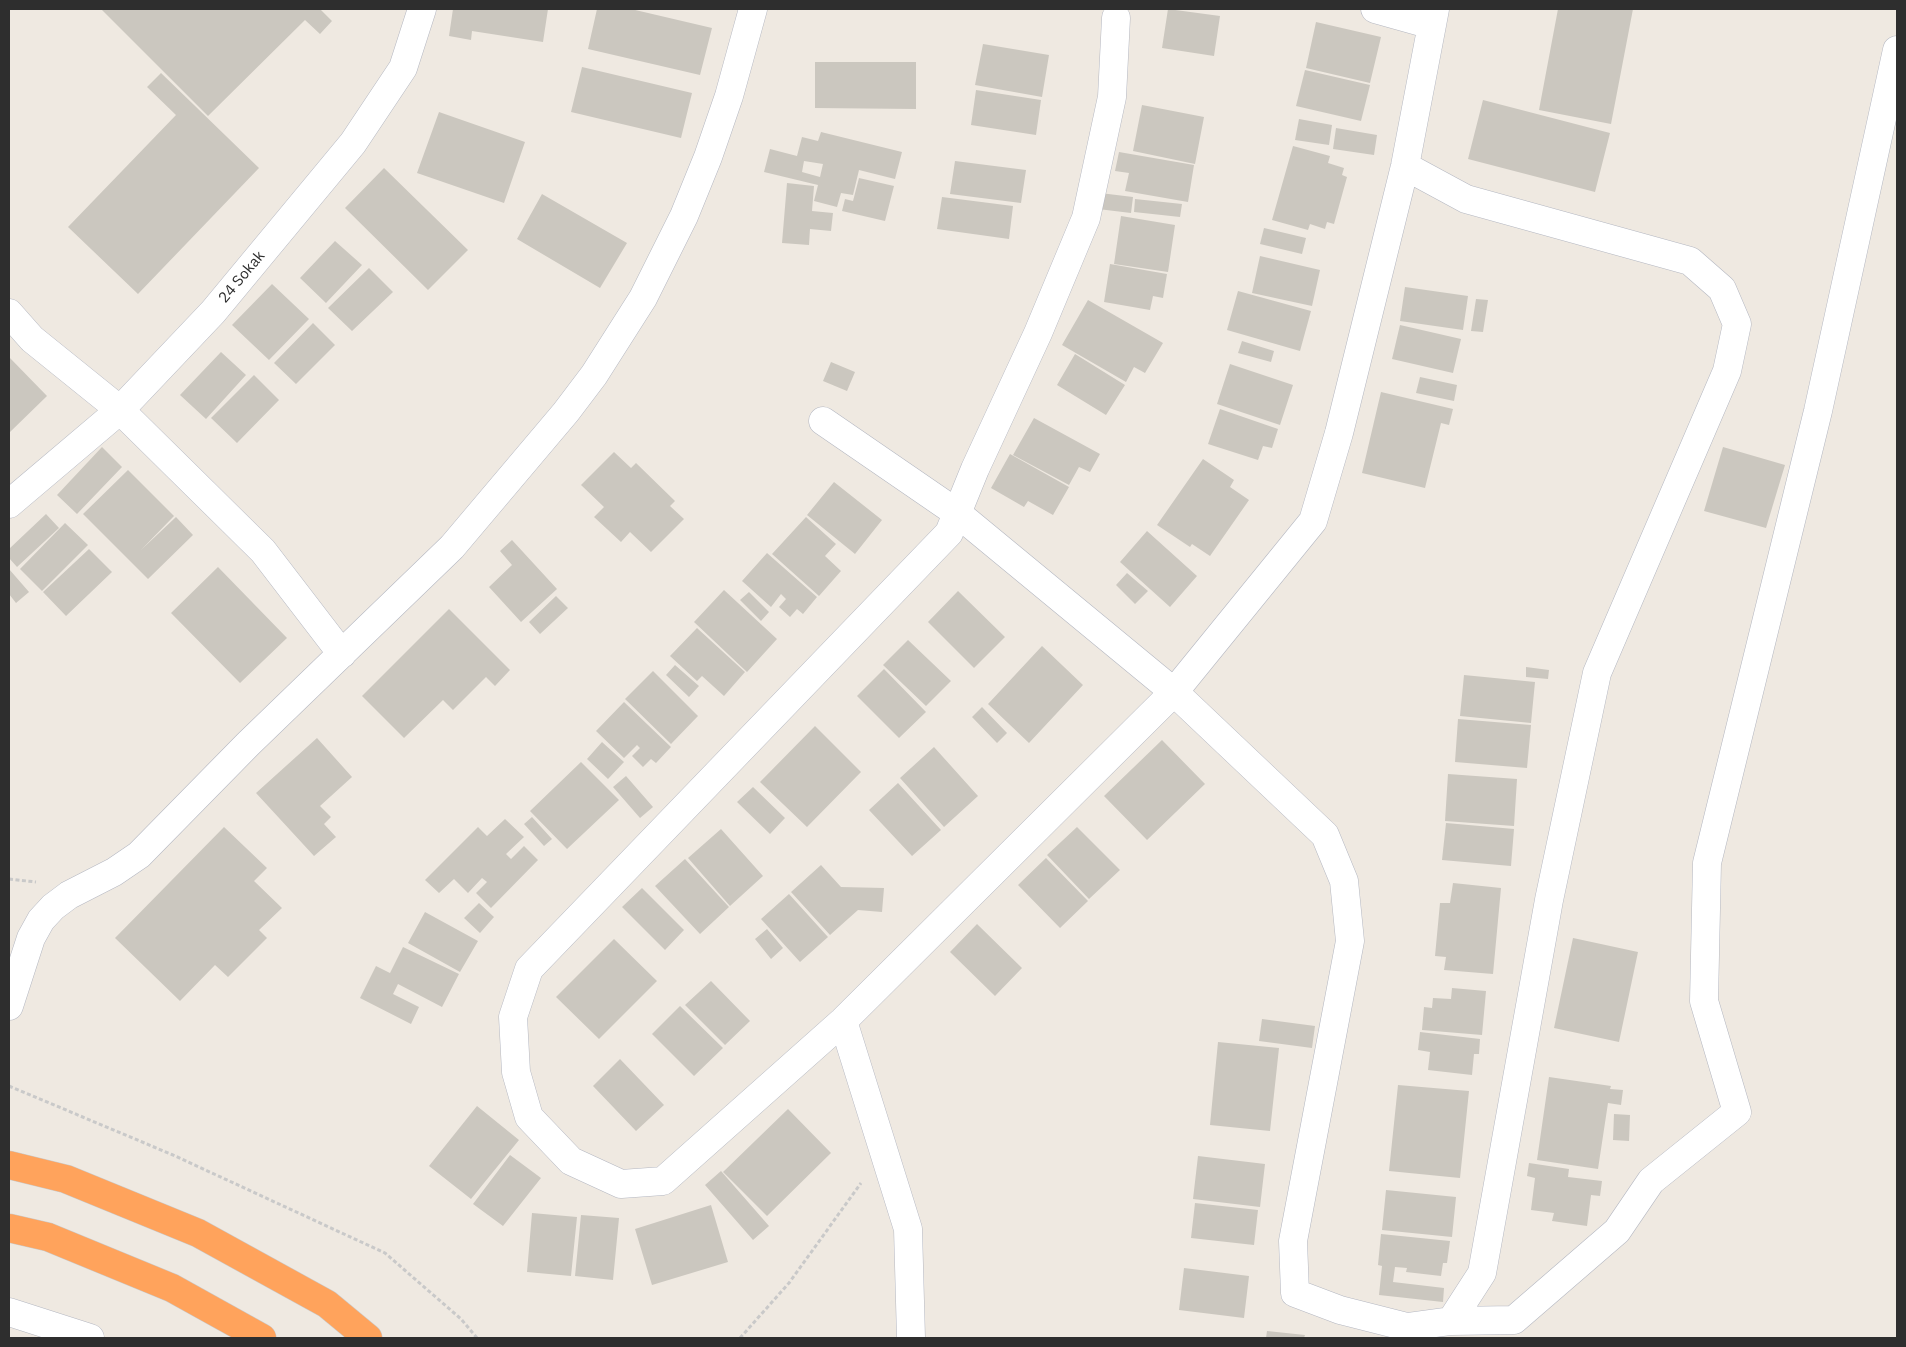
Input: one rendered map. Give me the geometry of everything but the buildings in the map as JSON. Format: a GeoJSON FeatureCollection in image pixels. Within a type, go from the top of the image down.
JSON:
{"type":"FeatureCollection","features":[{"type":"Feature","properties":{"kind":"highway"},"geometry":{"type":"LineString","coordinates":[[9,1165],[66,1179],[198,1233],[326,1304],[368,1338]]}},
{"type":"Feature","properties":{"kind":"highway"},"geometry":{"type":"LineString","coordinates":[[9,1228],[48,1237],[172,1288],[262,1338]]}},
{"type":"Feature","properties":{"kind":"street","name":"24 Sokak"},"geometry":{"type":"LineString","coordinates":[[9,504],[120,410],[213,312],[353,143],[403,68],[422,9]]}},
{"type":"Feature","properties":{"kind":"street"},"geometry":{"type":"LineString","coordinates":[[9,1006],[30,938],[41,920],[53,907],[70,894],[114,872],[139,855],[248,744],[452,547],[566,412],[620,337],[665,257],[708,157],[729,96],[753,9]]}},
{"type":"Feature","properties":{"kind":"street"},"geometry":{"type":"LineString","coordinates":[[1116,18],[1112,97],[1086,218],[1038,333],[975,469],[949,533],[529,969],[513,1017],[516,1072],[529,1117],[571,1161],[621,1184],[663,1181],[843,1021],[1174,692],[1313,520],[1339,433],[1405,166],[1434,17],[1375,9]]}},
{"type":"Feature","properties":{"kind":"street"},"geometry":{"type":"LineString","coordinates":[[822,421],[957,513],[1174,692],[1326,835],[1344,881],[1350,941],[1293,1241],[1295,1292],[1340,1310],[1408,1327],[1451,1320],[1514,1320],[1617,1230],[1651,1182],[1737,1112],[1704,1001],[1707,863],[1818,411],[1897,50]]}},
{"type":"Feature","properties":{"kind":"street"},"geometry":{"type":"LineString","coordinates":[[1405,166],[1466,199],[1690,261],[1722,289],[1737,324],[1727,371],[1596,673],[1549,900],[1482,1273],[1451,1320]]}},
{"type":"Feature","properties":{"kind":"street"},"geometry":{"type":"LineString","coordinates":[[9,313],[32,339],[120,410],[263,551],[342,654]]}},
{"type":"Feature","properties":{"kind":"street"},"geometry":{"type":"LineString","coordinates":[[843,1021],[908,1229],[911,1338]]}},
{"type":"Feature","properties":{"kind":"street"},"geometry":{"type":"LineString","coordinates":[[9,1312],[90,1338]]}},
{"type":"Feature","properties":{"kind":"path"},"geometry":{"type":"LineString","coordinates":[[9,1086],[173,1155],[385,1253],[461,1319],[477,1338]]}},
{"type":"Feature","properties":{"kind":"path"},"geometry":{"type":"LineString","coordinates":[[740,1338],[789,1283],[884,1152]]}}]}
